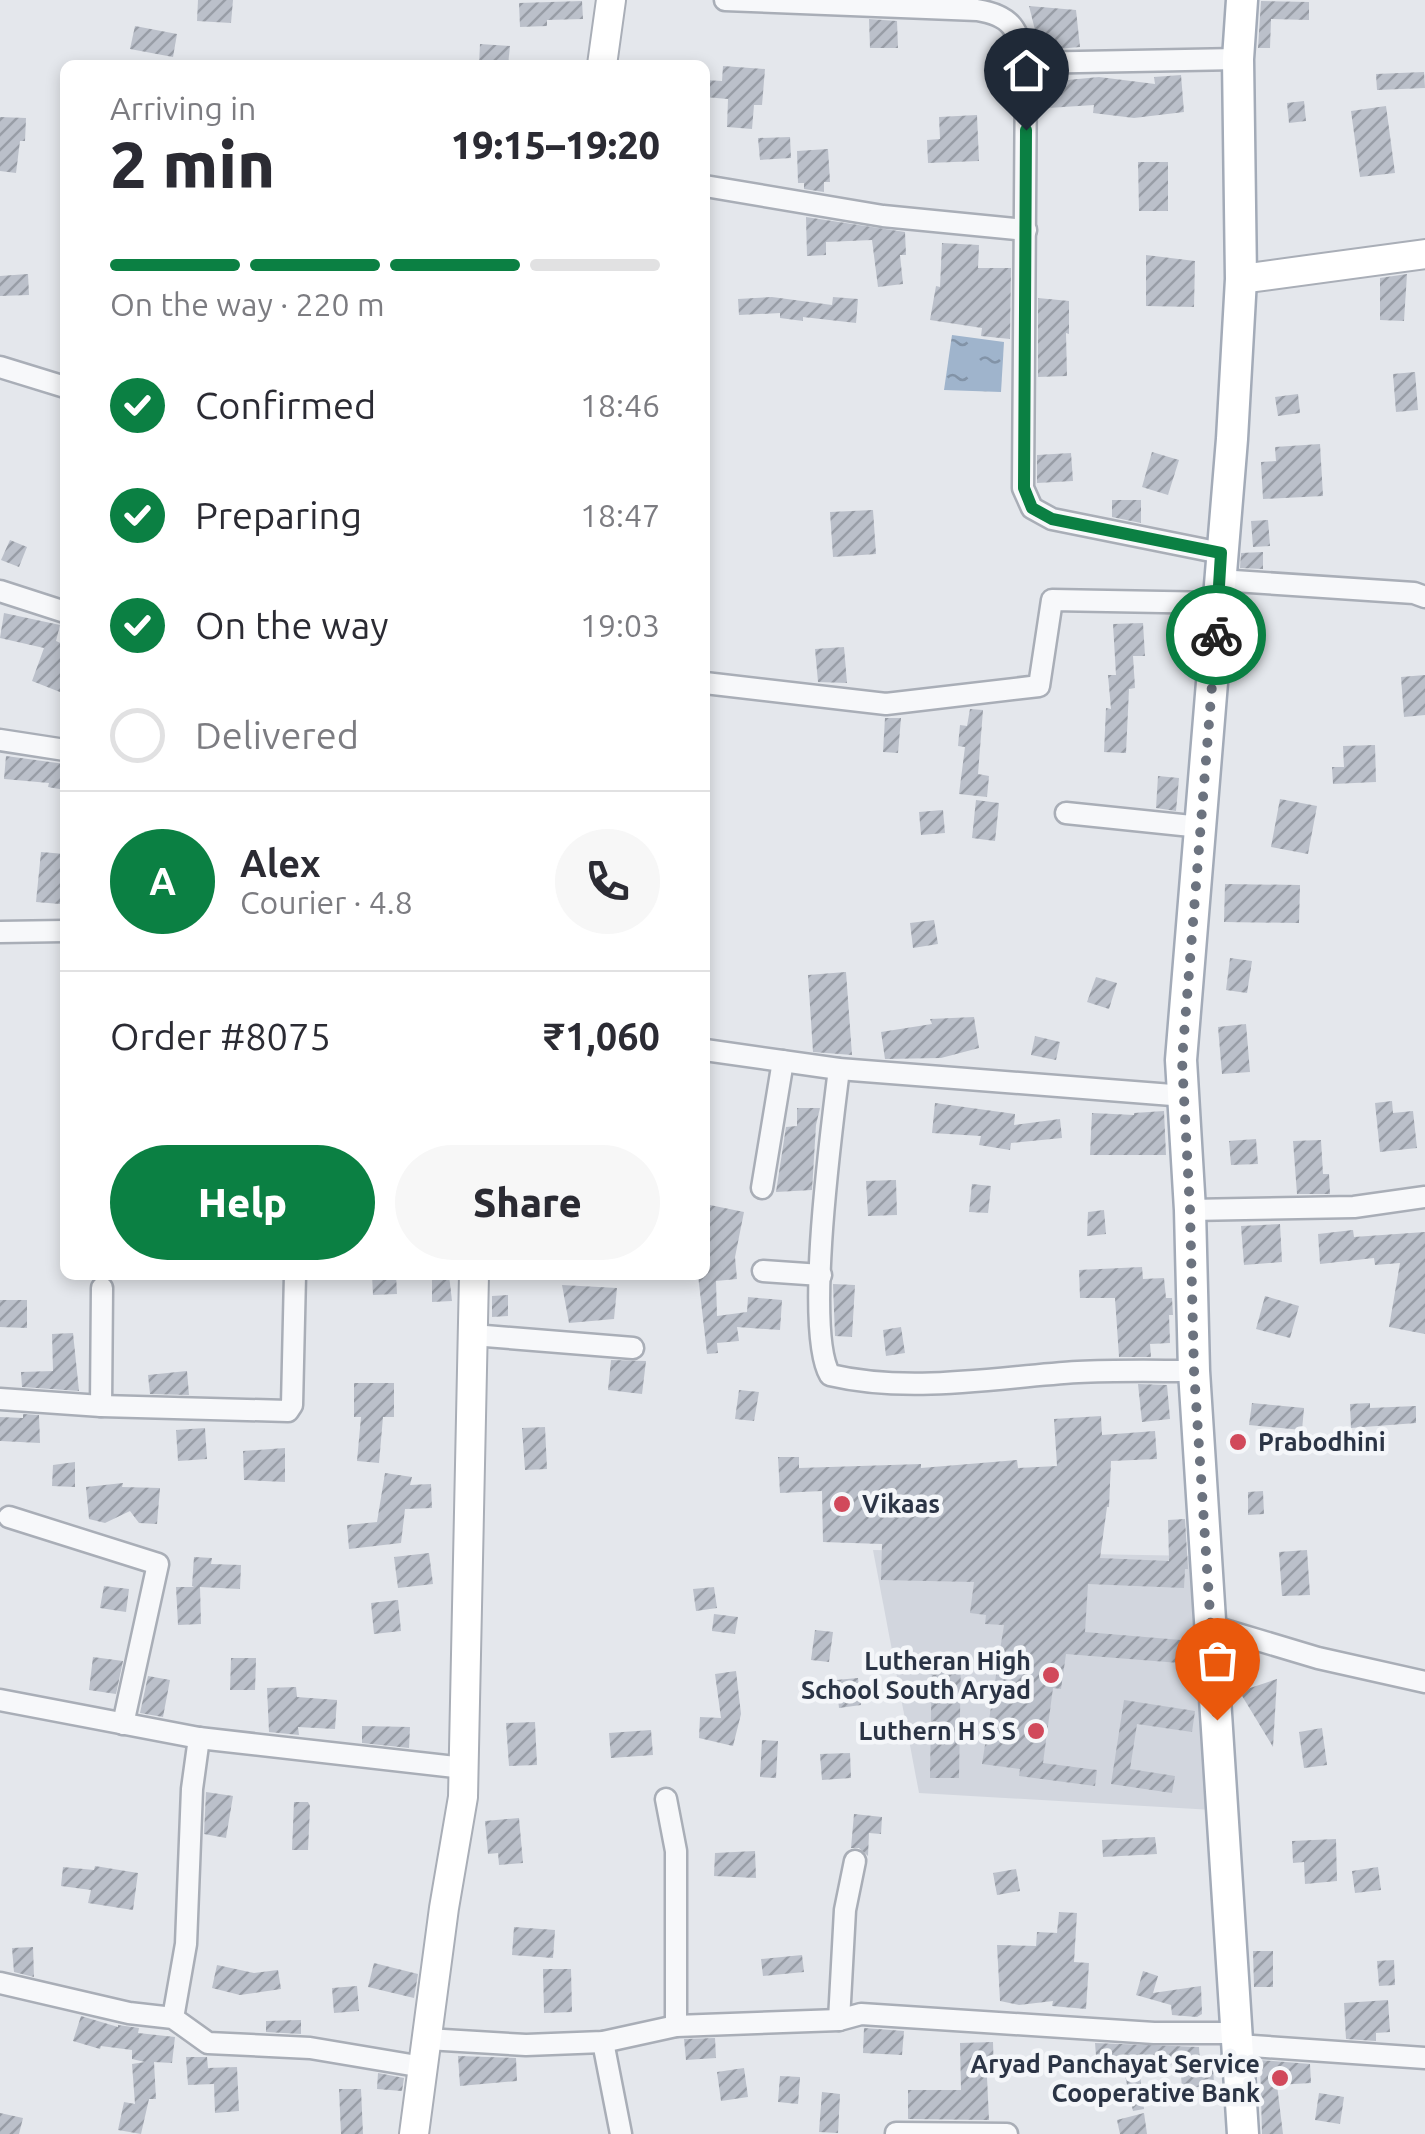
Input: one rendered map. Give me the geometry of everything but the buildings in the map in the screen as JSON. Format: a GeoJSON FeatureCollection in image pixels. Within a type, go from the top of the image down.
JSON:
{"type":"FeatureCollection","features":[{"type":"Feature","properties":{"kind":"main road"},"geometry":{"type":"LineString","coordinates":[[603,60],[611,0]]}},
{"type":"Feature","properties":{"kind":"main road"},"geometry":{"type":"LineString","coordinates":[[1242,0],[1238,59],[1241,278],[1232,439],[1182,1060],[1194,1371],[1244,2134]]}},
{"type":"Feature","properties":{"kind":"main road"},"geometry":{"type":"LineString","coordinates":[[1241,278],[1425,254]]}},
{"type":"Feature","properties":{"kind":"main road"},"geometry":{"type":"LineString","coordinates":[[414,2134],[463,1797],[474,1280]]}},
{"type":"Feature","properties":{"kind":"street"},"geometry":{"type":"LineString","coordinates":[[725,0],[991,12],[1003,16],[1015,30],[1026,64],[1024,488],[1032,508],[1052,519],[1219,579]]}},
{"type":"Feature","properties":{"kind":"street"},"geometry":{"type":"LineString","coordinates":[[1026,64],[1238,59]]}},
{"type":"Feature","properties":{"kind":"street"},"geometry":{"type":"LineString","coordinates":[[710,187],[883,216],[1026,230]]}},
{"type":"Feature","properties":{"kind":"street"},"geometry":{"type":"LineString","coordinates":[[0,368],[60,386]]}},
{"type":"Feature","properties":{"kind":"street"},"geometry":{"type":"LineString","coordinates":[[710,684],[886,704],[1038,686],[1052,600],[1219,579],[1425,596]]}},
{"type":"Feature","properties":{"kind":"street"},"geometry":{"type":"LineString","coordinates":[[0,591],[60,610]]}},
{"type":"Feature","properties":{"kind":"street"},"geometry":{"type":"LineString","coordinates":[[0,740],[60,749]]}},
{"type":"Feature","properties":{"kind":"street"},"geometry":{"type":"LineString","coordinates":[[1066,813],[1202,827]]}},
{"type":"Feature","properties":{"kind":"street"},"geometry":{"type":"LineString","coordinates":[[0,932],[60,931]]}},
{"type":"Feature","properties":{"kind":"street"},"geometry":{"type":"LineString","coordinates":[[710,1051],[839,1069],[1185,1096]]}},
{"type":"Feature","properties":{"kind":"street"},"geometry":{"type":"LineString","coordinates":[[762,1188],[783,1061]]}},
{"type":"Feature","properties":{"kind":"street"},"geometry":{"type":"LineString","coordinates":[[839,1069],[825,1188],[821,1275],[824,1354],[830,1375],[885,1383],[1004,1381],[1077,1372],[1194,1371]]}},
{"type":"Feature","properties":{"kind":"street"},"geometry":{"type":"LineString","coordinates":[[1190,1210],[1354,1207],[1425,1197]]}},
{"type":"Feature","properties":{"kind":"street"},"geometry":{"type":"LineString","coordinates":[[763,1271],[821,1275]]}},
{"type":"Feature","properties":{"kind":"street"},"geometry":{"type":"LineString","coordinates":[[0,1399],[288,1411],[292,1405],[294,1280]]}},
{"type":"Feature","properties":{"kind":"street"},"geometry":{"type":"LineString","coordinates":[[101,1406],[102,1288]]}},
{"type":"Feature","properties":{"kind":"street"},"geometry":{"type":"LineString","coordinates":[[472,1335],[633,1348]]}},
{"type":"Feature","properties":{"kind":"street"},"geometry":{"type":"LineString","coordinates":[[9,1517],[158,1564],[123,1724]]}},
{"type":"Feature","properties":{"kind":"street"},"geometry":{"type":"LineString","coordinates":[[1212,1626],[1318,1658],[1425,1682]]}},
{"type":"Feature","properties":{"kind":"street"},"geometry":{"type":"LineString","coordinates":[[0,1700],[199,1738],[464,1768]]}},
{"type":"Feature","properties":{"kind":"street"},"geometry":{"type":"LineString","coordinates":[[173,2018],[186,1944],[192,1790],[199,1738]]}},
{"type":"Feature","properties":{"kind":"street"},"geometry":{"type":"LineString","coordinates":[[666,1799],[676,1851],[676,2026]]}},
{"type":"Feature","properties":{"kind":"street"},"geometry":{"type":"LineString","coordinates":[[839,2020],[846,1910],[856,1861]]}},
{"type":"Feature","properties":{"kind":"street"},"geometry":{"type":"LineString","coordinates":[[0,1983],[129,2013],[173,2018],[208,2043],[425,2054],[603,2042],[676,2026],[839,2020],[861,2014],[1154,2032],[1425,2058]]}},
{"type":"Feature","properties":{"kind":"street"},"geometry":{"type":"LineString","coordinates":[[603,2042],[621,2134]]}},
{"type":"Feature","properties":{"kind":"street"},"geometry":{"type":"LineString","coordinates":[[896,2133],[1006,2134]]}},
{"type":"Feature","properties":{"kind":"shaded area","name":"Lutheran High School South Aryad"},"geometry":{"type":"Polygon","coordinates":[[[873,1550],[1199,1556],[1213,1810],[919,1793],[873,1550]]]}},
{"type":"Feature","properties":{"kind":"water"},"geometry":{"type":"Polygon","coordinates":[[[952,335],[1004,342],[1001,392],[944,390],[952,335]]]}},
{"type":"Feature","properties":{"kind":"way so far"},"geometry":{"type":"LineString","coordinates":[[1216,635],[1182,1060],[1194,1371],[1217,1720]]}},
{"type":"Feature","properties":{"kind":"place","name":"Prabodhini"},"geometry":{"type":"Point","coordinates":[1238,1442]}},
{"type":"Feature","properties":{"kind":"place","name":"Vikaas"},"geometry":{"type":"Point","coordinates":[842,1504]}},
{"type":"Feature","properties":{"kind":"place","name":"Lutheran High School South Aryad"},"geometry":{"type":"Point","coordinates":[1051,1675]}},
{"type":"Feature","properties":{"kind":"place","name":"Luthern H S S"},"geometry":{"type":"Point","coordinates":[1036,1731]}},
{"type":"Feature","properties":{"kind":"place","name":"Aryad Panchayat Service Cooperative Bank"},"geometry":{"type":"Point","coordinates":[1280,2078]}},
{"type":"Feature","properties":{"kind":"route"},"geometry":{"type":"LineString","coordinates":[[1026,130],[1024,488],[1032,508],[1052,519],[1221,553],[1216,635]]}}]}
